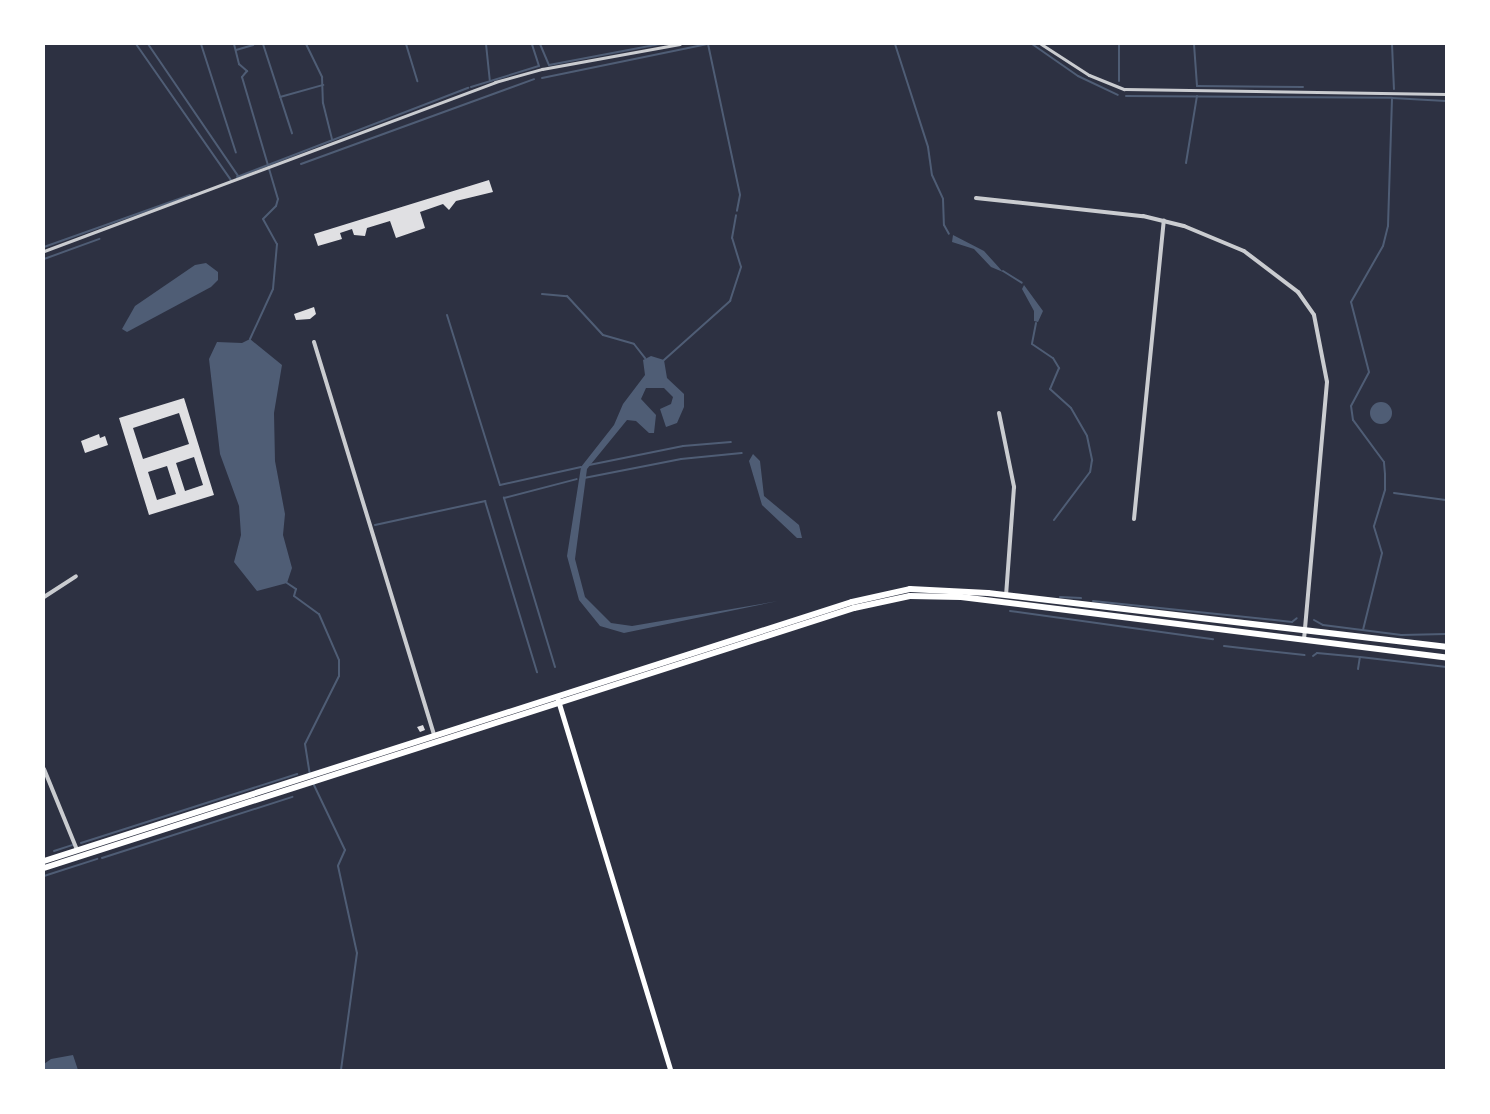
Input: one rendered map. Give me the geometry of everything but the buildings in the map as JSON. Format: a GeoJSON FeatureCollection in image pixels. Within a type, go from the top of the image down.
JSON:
{"type":"FeatureCollection","features":[{"type":"Feature","properties":{"kind":"main road"},"geometry":{"type":"LineString","coordinates":[[44,861],[324,775],[882,594],[942,588],[1446,647]]}},
{"type":"Feature","properties":{"kind":"main road"},"geometry":{"type":"LineString","coordinates":[[324,775],[434,736],[854,608],[910,596],[961,597],[1446,657]]}},
{"type":"Feature","properties":{"kind":"main road"},"geometry":{"type":"LineString","coordinates":[[558,700],[670,1071]]}},
{"type":"Feature","properties":{"kind":"main road"},"geometry":{"type":"LineString","coordinates":[[44,868],[300,782]]}},
{"type":"Feature","properties":{"kind":"street"},"geometry":{"type":"LineString","coordinates":[[44,251],[273,168],[507,78],[680,44]]}},
{"type":"Feature","properties":{"kind":"street"},"geometry":{"type":"LineString","coordinates":[[1041,44],[1089,75],[1124,89],[1446,94]]}},
{"type":"Feature","properties":{"kind":"street"},"geometry":{"type":"LineString","coordinates":[[976,198],[1164,221],[1209,234],[1245,251],[1298,292],[1314,315],[1327,382],[1304,640]]}},
{"type":"Feature","properties":{"kind":"street"},"geometry":{"type":"LineString","coordinates":[[1134,519],[1164,221]]}},
{"type":"Feature","properties":{"kind":"street"},"geometry":{"type":"LineString","coordinates":[[315,342],[434,736]]}},
{"type":"Feature","properties":{"kind":"street"},"geometry":{"type":"LineString","coordinates":[[999,413],[1014,487],[1006,595]]}},
{"type":"Feature","properties":{"kind":"street"},"geometry":{"type":"LineString","coordinates":[[44,597],[76,576]]}},
{"type":"Feature","properties":{"kind":"street"},"geometry":{"type":"LineString","coordinates":[[44,769],[77,850]]}},
{"type":"Feature","properties":{"kind":"water"},"geometry":{"type":"Polygon","coordinates":[[[953,235],[984,251],[1003,272],[991,267],[974,249],[952,242],[953,235]]]}},
{"type":"Feature","properties":{"kind":"water"},"geometry":{"type":"Polygon","coordinates":[[[206,263],[218,272],[218,280],[211,287],[127,332],[122,329],[135,306],[195,265],[206,263]]]}},
{"type":"Feature","properties":{"kind":"water"},"geometry":{"type":"Polygon","coordinates":[[[1024,285],[1043,311],[1038,322],[1034,321],[1034,311],[1022,289],[1024,285]]]}},
{"type":"Feature","properties":{"kind":"water"},"geometry":{"type":"Polygon","coordinates":[[[250,339],[282,365],[274,413],[275,461],[285,514],[283,535],[292,568],[287,583],[257,591],[234,562],[241,535],[239,506],[220,454],[209,359],[217,342],[242,343],[250,339]]]}},
{"type":"Feature","properties":{"kind":"water"},"geometry":{"type":"Polygon","coordinates":[[[651,356],[664,360],[667,378],[684,394],[684,407],[677,423],[666,427],[660,409],[671,404],[673,397],[664,388],[646,388],[641,399],[656,415],[654,433],[649,433],[636,421],[627,420],[587,469],[575,559],[585,597],[611,623],[632,626],[778,601],[624,633],[600,626],[579,600],[567,556],[581,467],[614,425],[623,404],[645,375],[643,360],[651,356]]]}},
{"type":"Feature","properties":{"kind":"water"},"geometry":{"type":"Polygon","coordinates":[[[1377,402],[1385,402],[1392,409],[1392,417],[1385,424],[1377,424],[1370,417],[1370,409],[1377,402]]]}},
{"type":"Feature","properties":{"kind":"water"},"geometry":{"type":"Polygon","coordinates":[[[753,454],[760,461],[764,496],[799,525],[802,538],[797,538],[762,505],[749,461],[753,454]]]}},
{"type":"Feature","properties":{"kind":"water"},"geometry":{"type":"Polygon","coordinates":[[[73,1055],[78,1070],[44,1070],[44,1064],[51,1059],[73,1055]]]}},
{"type":"Feature","properties":{"kind":"waterway"},"geometry":{"type":"LineString","coordinates":[[136,44],[231,180]]}},
{"type":"Feature","properties":{"kind":"waterway"},"geometry":{"type":"LineString","coordinates":[[148,44],[238,176]]}},
{"type":"Feature","properties":{"kind":"waterway"},"geometry":{"type":"LineString","coordinates":[[201,44],[236,153]]}},
{"type":"Feature","properties":{"kind":"waterway"},"geometry":{"type":"LineString","coordinates":[[234,44],[239,64],[247,71],[242,77],[278,199],[276,206],[263,219],[277,244],[273,289],[250,339]]}},
{"type":"Feature","properties":{"kind":"waterway"},"geometry":{"type":"LineString","coordinates":[[263,44],[292,133]]}},
{"type":"Feature","properties":{"kind":"waterway"},"geometry":{"type":"LineString","coordinates":[[306,44],[322,77],[323,103],[332,140]]}},
{"type":"Feature","properties":{"kind":"waterway"},"geometry":{"type":"LineString","coordinates":[[406,44],[417,81]]}},
{"type":"Feature","properties":{"kind":"waterway"},"geometry":{"type":"LineString","coordinates":[[486,44],[490,80]]}},
{"type":"Feature","properties":{"kind":"waterway"},"geometry":{"type":"LineString","coordinates":[[471,87],[539,66],[532,44]]}},
{"type":"Feature","properties":{"kind":"waterway"},"geometry":{"type":"LineString","coordinates":[[540,44],[549,65],[660,44]]}},
{"type":"Feature","properties":{"kind":"waterway"},"geometry":{"type":"LineString","coordinates":[[542,78],[708,44],[740,195],[737,211]]}},
{"type":"Feature","properties":{"kind":"waterway"},"geometry":{"type":"LineString","coordinates":[[895,44],[928,147],[932,175],[943,199],[944,225],[949,234]]}},
{"type":"Feature","properties":{"kind":"waterway"},"geometry":{"type":"LineString","coordinates":[[1032,44],[1078,76],[1118,95]]}},
{"type":"Feature","properties":{"kind":"waterway"},"geometry":{"type":"LineString","coordinates":[[1119,44],[1119,81]]}},
{"type":"Feature","properties":{"kind":"waterway"},"geometry":{"type":"LineString","coordinates":[[1194,44],[1197,86],[1303,87]]}},
{"type":"Feature","properties":{"kind":"waterway"},"geometry":{"type":"LineString","coordinates":[[1392,44],[1394,89]]}},
{"type":"Feature","properties":{"kind":"waterway"},"geometry":{"type":"LineString","coordinates":[[236,50],[253,45]]}},
{"type":"Feature","properties":{"kind":"waterway"},"geometry":{"type":"LineString","coordinates":[[301,164],[534,79]]}},
{"type":"Feature","properties":{"kind":"waterway"},"geometry":{"type":"LineString","coordinates":[[280,97],[323,85]]}},
{"type":"Feature","properties":{"kind":"waterway"},"geometry":{"type":"LineString","coordinates":[[237,177],[468,88]]}},
{"type":"Feature","properties":{"kind":"waterway"},"geometry":{"type":"LineString","coordinates":[[1126,96],[1392,98]]}},
{"type":"Feature","properties":{"kind":"waterway"},"geometry":{"type":"LineString","coordinates":[[1186,163],[1197,96]]}},
{"type":"Feature","properties":{"kind":"waterway"},"geometry":{"type":"LineString","coordinates":[[1363,630],[1382,553],[1374,526],[1385,490],[1385,474],[1384,462],[1353,420],[1351,406],[1369,372],[1351,302],[1383,246],[1388,226],[1392,98],[1446,101]]}},
{"type":"Feature","properties":{"kind":"waterway"},"geometry":{"type":"LineString","coordinates":[[44,126],[44,131]]}},
{"type":"Feature","properties":{"kind":"waterway"},"geometry":{"type":"LineString","coordinates":[[44,247],[190,195]]}},
{"type":"Feature","properties":{"kind":"waterway"},"geometry":{"type":"LineString","coordinates":[[664,360],[730,301],[741,267],[732,238],[736,215]]}},
{"type":"Feature","properties":{"kind":"waterway"},"geometry":{"type":"LineString","coordinates":[[44,259],[99,239]]}},
{"type":"Feature","properties":{"kind":"waterway"},"geometry":{"type":"LineString","coordinates":[[1003,271],[1022,283]]}},
{"type":"Feature","properties":{"kind":"waterway"},"geometry":{"type":"LineString","coordinates":[[542,294],[567,296],[603,335],[634,344],[645,358]]}},
{"type":"Feature","properties":{"kind":"waterway"},"geometry":{"type":"LineString","coordinates":[[447,315],[500,485],[581,467]]}},
{"type":"Feature","properties":{"kind":"waterway"},"geometry":{"type":"LineString","coordinates":[[1036,323],[1032,344],[1053,358],[1059,368],[1050,389],[1071,408],[1087,436],[1092,460],[1090,472],[1054,520]]}},
{"type":"Feature","properties":{"kind":"waterway"},"geometry":{"type":"LineString","coordinates":[[589,465],[683,446],[731,442]]}},
{"type":"Feature","properties":{"kind":"waterway"},"geometry":{"type":"LineString","coordinates":[[584,478],[681,459],[742,453]]}},
{"type":"Feature","properties":{"kind":"waterway"},"geometry":{"type":"LineString","coordinates":[[555,667],[504,498],[577,479]]}},
{"type":"Feature","properties":{"kind":"waterway"},"geometry":{"type":"LineString","coordinates":[[1394,493],[1446,500]]}},
{"type":"Feature","properties":{"kind":"waterway"},"geometry":{"type":"LineString","coordinates":[[375,525],[485,501],[537,672]]}},
{"type":"Feature","properties":{"kind":"waterway"},"geometry":{"type":"LineString","coordinates":[[287,583],[296,589],[294,596],[319,614],[339,660],[339,676],[305,744],[310,775]]}},
{"type":"Feature","properties":{"kind":"waterway"},"geometry":{"type":"LineString","coordinates":[[1060,597],[1081,598]]}},
{"type":"Feature","properties":{"kind":"waterway"},"geometry":{"type":"LineString","coordinates":[[1093,601],[1292,622],[1297,618]]}},
{"type":"Feature","properties":{"kind":"waterway"},"geometry":{"type":"LineString","coordinates":[[1010,611],[1213,639]]}},
{"type":"Feature","properties":{"kind":"waterway"},"geometry":{"type":"LineString","coordinates":[[1314,620],[1323,625],[1401,635],[1446,634]]}},
{"type":"Feature","properties":{"kind":"waterway"},"geometry":{"type":"LineString","coordinates":[[1224,646],[1304,655]]}},
{"type":"Feature","properties":{"kind":"waterway"},"geometry":{"type":"LineString","coordinates":[[1313,656],[1317,653],[1360,657]]}},
{"type":"Feature","properties":{"kind":"waterway"},"geometry":{"type":"LineString","coordinates":[[1358,669],[1360,657],[1446,667]]}},
{"type":"Feature","properties":{"kind":"waterway"},"geometry":{"type":"LineString","coordinates":[[81,843],[297,774]]}},
{"type":"Feature","properties":{"kind":"waterway"},"geometry":{"type":"LineString","coordinates":[[313,783],[345,850],[338,866],[357,953],[341,1070]]}},
{"type":"Feature","properties":{"kind":"waterway"},"geometry":{"type":"LineString","coordinates":[[102,858],[292,797]]}},
{"type":"Feature","properties":{"kind":"waterway"},"geometry":{"type":"LineString","coordinates":[[54,851],[72,845]]}},
{"type":"Feature","properties":{"kind":"waterway"},"geometry":{"type":"LineString","coordinates":[[44,876],[97,859]]}}]}
